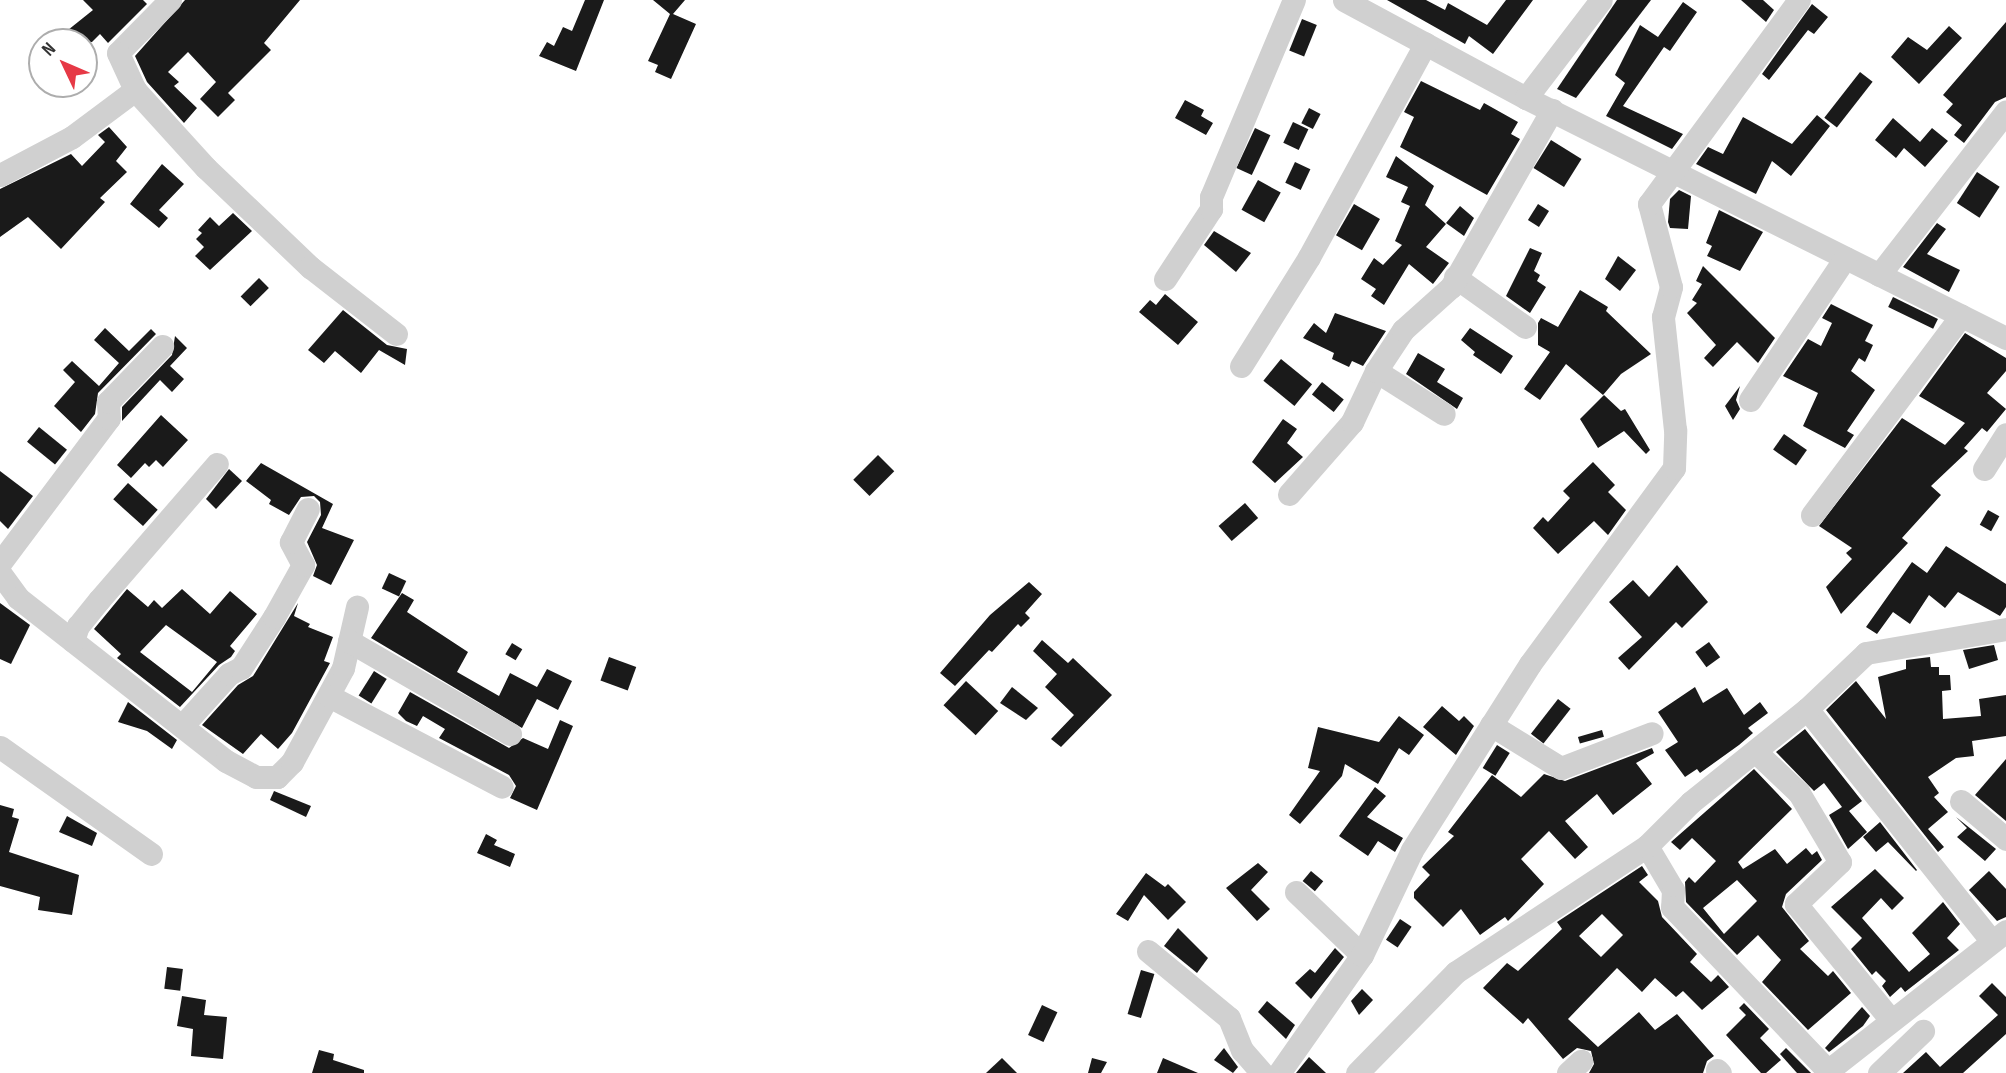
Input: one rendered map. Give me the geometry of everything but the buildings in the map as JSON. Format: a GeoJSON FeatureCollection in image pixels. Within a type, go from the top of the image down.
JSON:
{"type":"FeatureCollection","features":[{"type":"Feature","properties":{"kind":"street"},"geometry":{"type":"LineString","coordinates":[[170,0],[118,53],[135,90],[206,168],[310,267],[396,334]]}},
{"type":"Feature","properties":{"kind":"street"},"geometry":{"type":"LineString","coordinates":[[1166,279],[1211,209],[1211,197],[1294,0]]}},
{"type":"Feature","properties":{"kind":"street"},"geometry":{"type":"LineString","coordinates":[[1344,0],[1527,98],[2006,338]]}},
{"type":"Feature","properties":{"kind":"street"},"geometry":{"type":"LineString","coordinates":[[1527,98],[1601,0]]}},
{"type":"Feature","properties":{"kind":"street"},"geometry":{"type":"LineString","coordinates":[[1279,1073],[1362,955],[1412,850],[1530,664],[1674,468],[1675,430],[1663,317],[1671,287],[1649,204],[1670,170],[1799,0]]}},
{"type":"Feature","properties":{"kind":"street"},"geometry":{"type":"LineString","coordinates":[[1241,366],[1309,257],[1425,44]]}},
{"type":"Feature","properties":{"kind":"street"},"geometry":{"type":"LineString","coordinates":[[0,176],[72,136],[135,90]]}},
{"type":"Feature","properties":{"kind":"street"},"geometry":{"type":"LineString","coordinates":[[1289,494],[1352,422],[1376,371],[1403,330],[1438,302],[1552,110]]}},
{"type":"Feature","properties":{"kind":"street"},"geometry":{"type":"LineString","coordinates":[[1879,275],[2006,111]]}},
{"type":"Feature","properties":{"kind":"street"},"geometry":{"type":"LineString","coordinates":[[1750,400],[1845,258]]}},
{"type":"Feature","properties":{"kind":"street"},"geometry":{"type":"LineString","coordinates":[[1455,277],[1525,327]]}},
{"type":"Feature","properties":{"kind":"street"},"geometry":{"type":"LineString","coordinates":[[1812,515],[1961,316]]}},
{"type":"Feature","properties":{"kind":"street"},"geometry":{"type":"LineString","coordinates":[[0,563],[109,418],[108,402],[162,346]]}},
{"type":"Feature","properties":{"kind":"street"},"geometry":{"type":"LineString","coordinates":[[1376,371],[1444,414]]}},
{"type":"Feature","properties":{"kind":"street"},"geometry":{"type":"LineString","coordinates":[[1984,469],[2006,434]]}},
{"type":"Feature","properties":{"kind":"street"},"geometry":{"type":"LineString","coordinates":[[73,641],[78,626],[99,600],[217,464]]}},
{"type":"Feature","properties":{"kind":"street"},"geometry":{"type":"LineString","coordinates":[[182,726],[229,674],[241,668],[274,617],[303,565],[291,542],[308,509]]}},
{"type":"Feature","properties":{"kind":"street"},"geometry":{"type":"LineString","coordinates":[[0,573],[18,598],[226,761],[256,777],[277,777],[292,762],[329,696],[349,642],[357,607]]}},
{"type":"Feature","properties":{"kind":"street"},"geometry":{"type":"LineString","coordinates":[[1357,1073],[1456,972],[1647,846],[1691,802],[1756,752],[1874,649],[2006,629]]}},
{"type":"Feature","properties":{"kind":"street"},"geometry":{"type":"LineString","coordinates":[[349,642],[510,734]]}},
{"type":"Feature","properties":{"kind":"street"},"geometry":{"type":"LineString","coordinates":[[329,696],[502,787]]}},
{"type":"Feature","properties":{"kind":"street"},"geometry":{"type":"LineString","coordinates":[[1647,846],[1674,890],[1672,907],[1826,1072],[1998,936],[1807,709]]}},
{"type":"Feature","properties":{"kind":"street"},"geometry":{"type":"LineString","coordinates":[[1491,725],[1561,768],[1652,733]]}},
{"type":"Feature","properties":{"kind":"street"},"geometry":{"type":"LineString","coordinates":[[0,747],[151,854]]}},
{"type":"Feature","properties":{"kind":"street"},"geometry":{"type":"LineString","coordinates":[[1756,752],[1799,793],[1840,862],[1796,904],[1891,1020]]}},
{"type":"Feature","properties":{"kind":"street"},"geometry":{"type":"LineString","coordinates":[[1961,801],[2006,839]]}},
{"type":"Feature","properties":{"kind":"street"},"geometry":{"type":"LineString","coordinates":[[1296,892],[1362,955]]}},
{"type":"Feature","properties":{"kind":"street"},"geometry":{"type":"LineString","coordinates":[[1148,951],[1229,1018],[1242,1050],[1262,1073]]}},
{"type":"Feature","properties":{"kind":"street"},"geometry":{"type":"LineString","coordinates":[[1879,1073],[1923,1031]]}}]}
